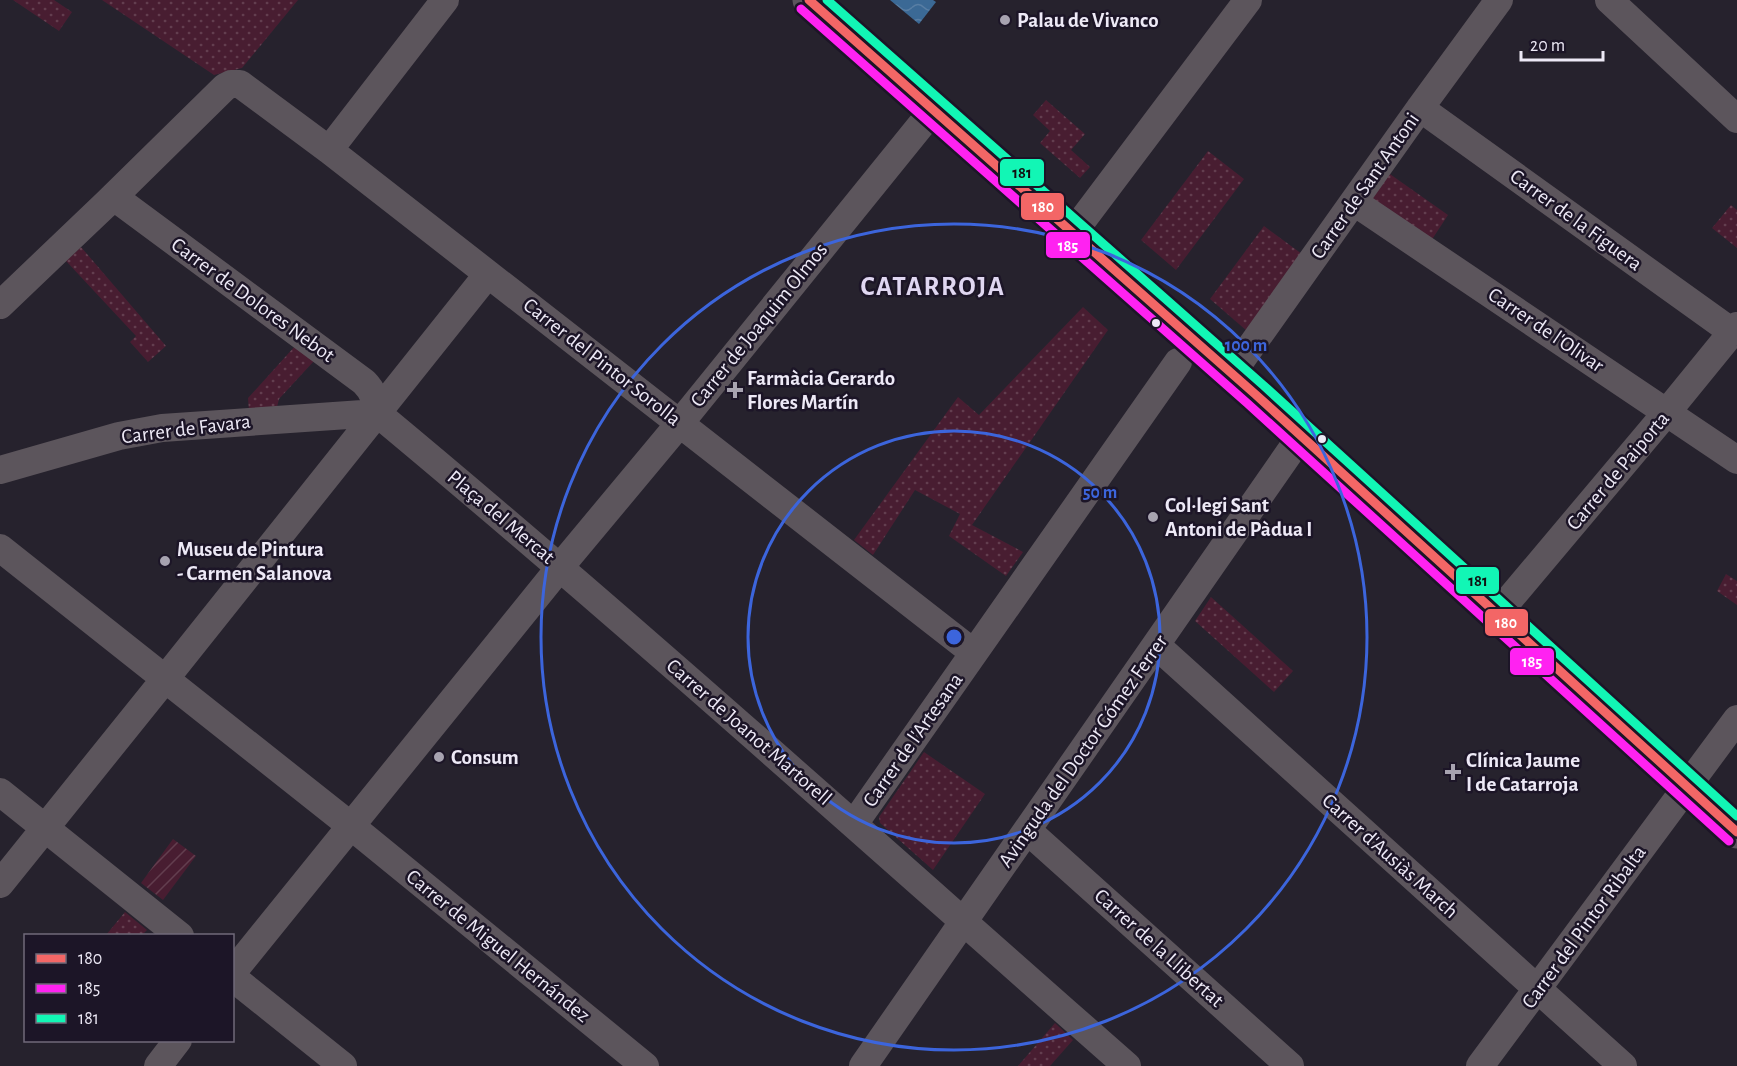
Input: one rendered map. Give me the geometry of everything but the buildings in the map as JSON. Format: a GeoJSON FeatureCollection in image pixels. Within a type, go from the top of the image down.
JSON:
{"type":"FeatureCollection","features":[{"type":"Feature","properties":{"kind":"street"},"geometry":{"type":"LineString","coordinates":[[329,150],[445,0]]}},
{"type":"Feature","properties":{"kind":"street"},"geometry":{"type":"LineString","coordinates":[[809,0],[1232,373],[1737,832]]}},
{"type":"Feature","properties":{"kind":"street"},"geometry":{"type":"LineString","coordinates":[[1072,234],[1248,0]]}},
{"type":"Feature","properties":{"kind":"street","name":"Carrer de Sant Antoni"},"geometry":{"type":"LineString","coordinates":[[1232,373],[1499,0]]}},
{"type":"Feature","properties":{"kind":"street"},"geometry":{"type":"LineString","coordinates":[[1609,0],[1737,119]]}},
{"type":"Feature","properties":{"kind":"street","name":"Carrer del Pintor Sorolla"},"geometry":{"type":"LineString","coordinates":[[114,197],[225,87],[240,84],[329,150],[974,653]]}},
{"type":"Feature","properties":{"kind":"street","name":"Carrer de la Figuera"},"geometry":{"type":"LineString","coordinates":[[1420,108],[1735,329]]}},
{"type":"Feature","properties":{"kind":"street","name":"Carrer de Joaquim Olmos"},"geometry":{"type":"LineString","coordinates":[[560,568],[934,109]]}},
{"type":"Feature","properties":{"kind":"street"},"geometry":{"type":"LineString","coordinates":[[0,305],[114,197]]}},
{"type":"Feature","properties":{"kind":"street","name":"Carrer de Dolores Nebot"},"geometry":{"type":"LineString","coordinates":[[114,197],[364,382],[373,394],[377,413]]}},
{"type":"Feature","properties":{"kind":"street","name":"Carrer de l'Olivar"},"geometry":{"type":"LineString","coordinates":[[1354,202],[1737,460]]}},
{"type":"Feature","properties":{"kind":"street"},"geometry":{"type":"LineString","coordinates":[[0,884],[488,274]]}},
{"type":"Feature","properties":{"kind":"street","name":"Carrer de Paiporta"},"geometry":{"type":"LineString","coordinates":[[1497,614],[1735,329]]}},
{"type":"Feature","properties":{"kind":"street","name":"Carrer de l'Artesana"},"geometry":{"type":"LineString","coordinates":[[854,824],[1179,362]]}},
{"type":"Feature","properties":{"kind":"street","name":"Carrer de Favara"},"geometry":{"type":"LineString","coordinates":[[0,470],[119,436],[162,428],[377,413]]}},
{"type":"Feature","properties":{"kind":"street","name":"Plaça del Mercat"},"geometry":{"type":"LineString","coordinates":[[234,972],[560,568],[377,413]]}},
{"type":"Feature","properties":{"kind":"street","name":"Avinguda del Doctor Gómez Ferrer"},"geometry":{"type":"LineString","coordinates":[[863,1066],[1301,436]]}},
{"type":"Feature","properties":{"kind":"street"},"geometry":{"type":"LineString","coordinates":[[0,548],[351,826]]}},
{"type":"Feature","properties":{"kind":"street","name":"Carrer de Joanot Martorell"},"geometry":{"type":"LineString","coordinates":[[560,568],[1127,1066]]}},
{"type":"Feature","properties":{"kind":"street","name":"Carrer d'Ausiàs March"},"geometry":{"type":"LineString","coordinates":[[1156,645],[1623,1066]]}},
{"type":"Feature","properties":{"kind":"street","name":"Carrer del Pintor Ribalta"},"geometry":{"type":"LineString","coordinates":[[1480,1066],[1737,719]]}},
{"type":"Feature","properties":{"kind":"street"},"geometry":{"type":"LineString","coordinates":[[0,792],[177,934]]}},
{"type":"Feature","properties":{"kind":"street","name":"Carrer de Miguel Hernández"},"geometry":{"type":"LineString","coordinates":[[351,826],[645,1066]]}},
{"type":"Feature","properties":{"kind":"street","name":"Carrer de la Llibertat"},"geometry":{"type":"LineString","coordinates":[[1028,831],[1290,1066]]}},
{"type":"Feature","properties":{"kind":"street"},"geometry":{"type":"LineString","coordinates":[[234,977],[343,1066]]}},
{"type":"Feature","properties":{"kind":"street"},"geometry":{"type":"LineString","coordinates":[[158,1066],[177,1042]]}},
{"type":"Feature","properties":{"kind":"shaded area"},"geometry":{"type":"Polygon","coordinates":[[[13,0],[54,0],[72,12],[59,31],[13,0]]]}},
{"type":"Feature","properties":{"kind":"shaded area"},"geometry":{"type":"Polygon","coordinates":[[[102,0],[298,0],[242,68],[214,75],[102,0]]]}},
{"type":"Feature","properties":{"kind":"shaded area"},"geometry":{"type":"Polygon","coordinates":[[[1046,100],[1085,134],[1071,150],[1090,167],[1080,178],[1040,143],[1050,131],[1033,115],[1046,100]]]}},
{"type":"Feature","properties":{"kind":"shaded area"},"geometry":{"type":"Polygon","coordinates":[[[1208,151],[1244,179],[1176,270],[1141,240],[1208,151]]]}},
{"type":"Feature","properties":{"kind":"shaded area"},"geometry":{"type":"Polygon","coordinates":[[[1387,172],[1448,215],[1431,241],[1369,198],[1387,172]]]}},
{"type":"Feature","properties":{"kind":"shaded area"},"geometry":{"type":"Polygon","coordinates":[[[1731,205],[1737,210],[1737,248],[1712,228],[1731,205]]]}},
{"type":"Feature","properties":{"kind":"shaded area"},"geometry":{"type":"Polygon","coordinates":[[[1264,226],[1302,254],[1247,331],[1210,299],[1264,226]]]}},
{"type":"Feature","properties":{"kind":"shaded area"},"geometry":{"type":"Polygon","coordinates":[[[81,247],[166,346],[148,362],[130,342],[136,336],[66,261],[81,247]]]}},
{"type":"Feature","properties":{"kind":"shaded area"},"geometry":{"type":"Polygon","coordinates":[[[1083,307],[1108,330],[972,525],[1023,552],[1006,576],[949,536],[960,514],[915,490],[873,555],[854,540],[958,397],[979,415],[1083,307]]]}},
{"type":"Feature","properties":{"kind":"shaded area"},"geometry":{"type":"Polygon","coordinates":[[[296,345],[314,361],[279,399],[277,407],[249,411],[248,398],[296,345]]]}},
{"type":"Feature","properties":{"kind":"shaded area"},"geometry":{"type":"Polygon","coordinates":[[[1726,574],[1737,581],[1737,605],[1717,591],[1726,574]]]}},
{"type":"Feature","properties":{"kind":"shaded area"},"geometry":{"type":"Polygon","coordinates":[[[1211,597],[1293,671],[1274,692],[1195,621],[1211,597]]]}},
{"type":"Feature","properties":{"kind":"shaded area"},"geometry":{"type":"Polygon","coordinates":[[[924,752],[985,794],[933,870],[880,823],[879,817],[924,752]]]}},
{"type":"Feature","properties":{"kind":"shaded area"},"geometry":{"type":"Polygon","coordinates":[[[173,839],[196,856],[163,900],[141,883],[173,839]]]}},
{"type":"Feature","properties":{"kind":"shaded area"},"geometry":{"type":"Polygon","coordinates":[[[125,912],[147,930],[143,934],[107,934],[125,912]]]}},
{"type":"Feature","properties":{"kind":"shaded area"},"geometry":{"type":"Polygon","coordinates":[[[1055,1023],[1073,1040],[1050,1066],[1018,1066],[1055,1023]]]}},
{"type":"Feature","properties":{"kind":"water"},"geometry":{"type":"Polygon","coordinates":[[[890,0],[933,0],[936,2],[919,24],[890,0]]]}},
{"type":"Feature","properties":{"kind":"transit line","name":"180"},"geometry":{"type":"LineString","coordinates":[[809,0],[1255,394],[1737,832]]}},
{"type":"Feature","properties":{"kind":"transit line","name":"181"},"geometry":{"type":"LineString","coordinates":[[827,0],[1263,385],[1737,816]]}},
{"type":"Feature","properties":{"kind":"transit line","name":"185"},"geometry":{"type":"LineString","coordinates":[[801,9],[1247,403],[1729,841]]}},
{"type":"Feature","properties":{"kind":"place","name":"Palau de Vivanco"},"geometry":{"type":"Point","coordinates":[1005,20]}},
{"type":"Feature","properties":{"kind":"place","name":"Farmàcia Gerardo Flores Martín"},"geometry":{"type":"Point","coordinates":[735,390]}},
{"type":"Feature","properties":{"kind":"place","name":"Col·legi Sant Antoni de Pàdua I"},"geometry":{"type":"Point","coordinates":[1153,517]}},
{"type":"Feature","properties":{"kind":"place","name":"Museu de Pintura - Carmen Salanova"},"geometry":{"type":"Point","coordinates":[165,561]}},
{"type":"Feature","properties":{"kind":"place","name":"Consum"},"geometry":{"type":"Point","coordinates":[439,757]}},
{"type":"Feature","properties":{"kind":"place","name":"Clínica Jaume I de Catarroja"},"geometry":{"type":"Point","coordinates":[1453,772]}},
{"type":"Feature","properties":{"kind":"district","name":"CATARROJA"},"geometry":{"type":"Point","coordinates":[933,286]}}]}
